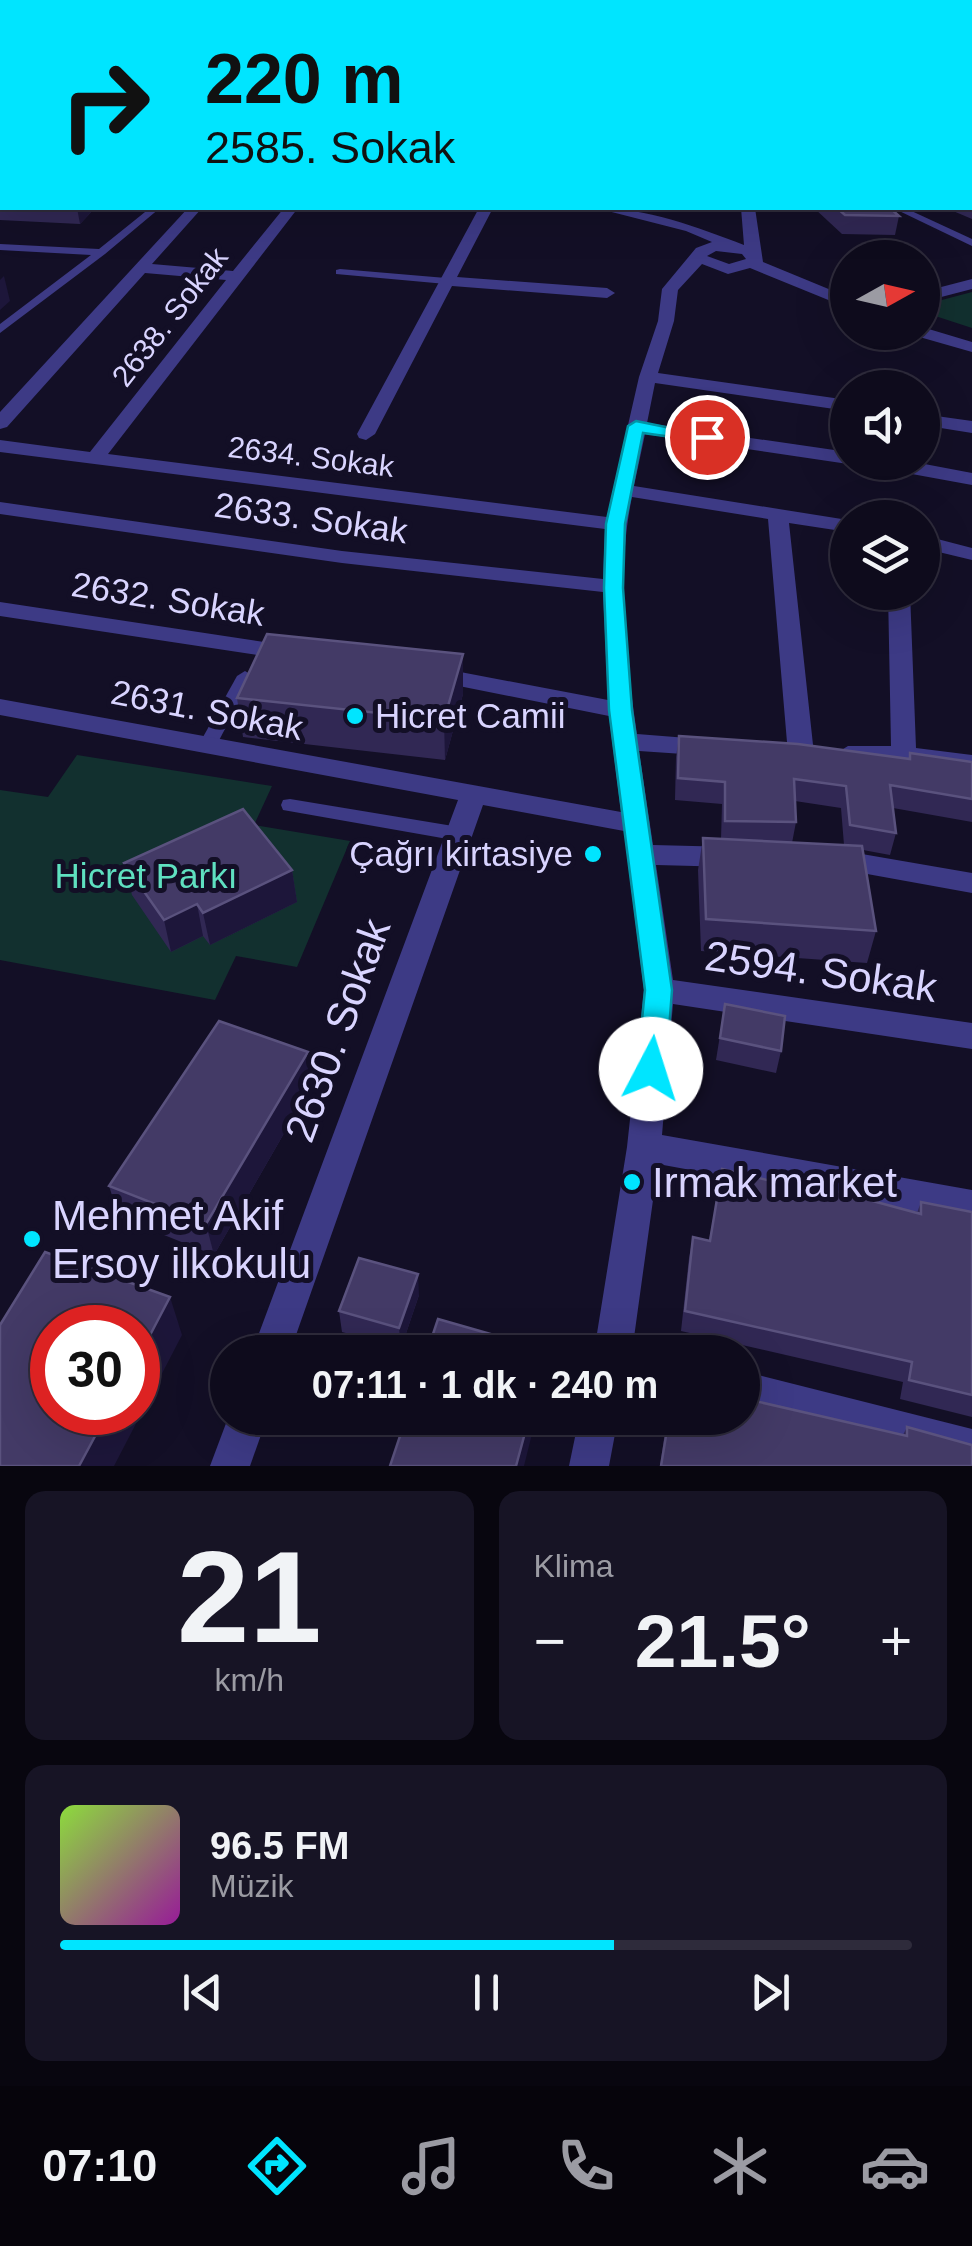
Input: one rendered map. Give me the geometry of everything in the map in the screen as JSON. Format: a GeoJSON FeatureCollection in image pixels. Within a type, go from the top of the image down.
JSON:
{"type":"FeatureCollection","features":[{"type":"Feature","properties":{"kind":"street"},"geometry":{"type":"LineString","coordinates":[[0,422],[193,210]]}},
{"type":"Feature","properties":{"kind":"street","name":"2638. Sokak"},"geometry":{"type":"LineString","coordinates":[[93,460],[288,210]]}},
{"type":"Feature","properties":{"kind":"street"},"geometry":{"type":"LineString","coordinates":[[366,434],[485,210]]}},
{"type":"Feature","properties":{"kind":"street"},"geometry":{"type":"LineString","coordinates":[[613,210],[706,232],[734,247],[748,262],[830,296]]}},
{"type":"Feature","properties":{"kind":"street"},"geometry":{"type":"LineString","coordinates":[[748,210],[748,262]]}},
{"type":"Feature","properties":{"kind":"street"},"geometry":{"type":"LineString","coordinates":[[666,221],[689,238],[710,266],[748,262]]}},
{"type":"Feature","properties":{"kind":"street"},"geometry":{"type":"LineString","coordinates":[[615,1335],[644,1147],[658,990],[620,710],[614,588],[616,524],[648,377],[666,320],[670,289],[699,256],[715,246],[734,247]]}},
{"type":"Feature","properties":{"kind":"street"},"geometry":{"type":"LineString","coordinates":[[666,320],[683,290],[748,262]]}},
{"type":"Feature","properties":{"kind":"street"},"geometry":{"type":"LineString","coordinates":[[142,268],[237,276]]}},
{"type":"Feature","properties":{"kind":"street"},"geometry":{"type":"LineString","coordinates":[[446,281],[608,293]]}},
{"type":"Feature","properties":{"kind":"street"},"geometry":{"type":"LineString","coordinates":[[940,293],[972,284]]}},
{"type":"Feature","properties":{"kind":"street"},"geometry":{"type":"LineString","coordinates":[[940,337],[972,347]]}},
{"type":"Feature","properties":{"kind":"street"},"geometry":{"type":"LineString","coordinates":[[648,377],[830,403]]}},
{"type":"Feature","properties":{"kind":"street"},"geometry":{"type":"LineString","coordinates":[[940,422],[972,427]]}},
{"type":"Feature","properties":{"kind":"street"},"geometry":{"type":"LineString","coordinates":[[636,426],[830,455]]}},
{"type":"Feature","properties":{"kind":"street","name":"2634. Sokak"},"geometry":{"type":"LineString","coordinates":[[0,446],[616,524]]}},
{"type":"Feature","properties":{"kind":"street"},"geometry":{"type":"LineString","coordinates":[[940,473],[972,479]]}},
{"type":"Feature","properties":{"kind":"street"},"geometry":{"type":"LineString","coordinates":[[622,490],[830,523]]}},
{"type":"Feature","properties":{"kind":"street","name":"2633. Sokak"},"geometry":{"type":"LineString","coordinates":[[0,508],[342,556],[614,588]]}},
{"type":"Feature","properties":{"kind":"street"},"geometry":{"type":"LineString","coordinates":[[778,515],[791,753],[904,755],[972,764]]}},
{"type":"Feature","properties":{"kind":"street"},"geometry":{"type":"LineString","coordinates":[[940,546],[972,554]]}},
{"type":"Feature","properties":{"kind":"street","name":"2632. Sokak"},"geometry":{"type":"LineString","coordinates":[[0,609],[315,656]]}},
{"type":"Feature","properties":{"kind":"street"},"geometry":{"type":"LineString","coordinates":[[900,610],[904,755]]}},
{"type":"Feature","properties":{"kind":"street"},"geometry":{"type":"LineString","coordinates":[[410,670],[505,684],[620,710]]}},
{"type":"Feature","properties":{"kind":"street","name":"2631. Sokak"},"geometry":{"type":"LineString","coordinates":[[0,708],[638,824]]}},
{"type":"Feature","properties":{"kind":"street"},"geometry":{"type":"LineString","coordinates":[[625,742],[742,750]]}},
{"type":"Feature","properties":{"kind":"street","name":"2630. Sokak"},"geometry":{"type":"LineString","coordinates":[[277,1335],[472,795]]}},
{"type":"Feature","properties":{"kind":"street"},"geometry":{"type":"LineString","coordinates":[[642,855],[756,857]]}},
{"type":"Feature","properties":{"kind":"street"},"geometry":{"type":"LineString","coordinates":[[813,858],[972,883]]}},
{"type":"Feature","properties":{"kind":"street","name":"2594. Sokak"},"geometry":{"type":"LineString","coordinates":[[658,990],[972,1036]]}},
{"type":"Feature","properties":{"kind":"street"},"geometry":{"type":"LineString","coordinates":[[644,1147],[972,1206]]}},
{"type":"Feature","properties":{"kind":"street"},"geometry":{"type":"LineString","coordinates":[[760,1395],[972,1449]]}},
{"type":"Feature","properties":{"kind":"street"},"geometry":{"type":"LineString","coordinates":[[230,1466],[242,1435]]}},
{"type":"Feature","properties":{"kind":"street"},"geometry":{"type":"LineString","coordinates":[[589,1466],[595,1435]]}},
{"type":"Feature","properties":{"kind":"lane"},"geometry":{"type":"LineString","coordinates":[[0,330],[153,210]]}},
{"type":"Feature","properties":{"kind":"lane"},"geometry":{"type":"LineString","coordinates":[[902,210],[972,243]]}},
{"type":"Feature","properties":{"kind":"lane"},"geometry":{"type":"LineString","coordinates":[[0,247],[101,252]]}},
{"type":"Feature","properties":{"kind":"lane"},"geometry":{"type":"LineString","coordinates":[[340,272],[446,281]]}},
{"type":"Feature","properties":{"kind":"lane"},"geometry":{"type":"LineString","coordinates":[[208,746],[245,676]]}},
{"type":"Feature","properties":{"kind":"lane"},"geometry":{"type":"LineString","coordinates":[[290,805],[459,834]]}},
{"type":"Feature","properties":{"kind":"green space"},"geometry":{"type":"Polygon","coordinates":[[[972,292],[972,328],[940,318],[940,300],[972,292]]]}},
{"type":"Feature","properties":{"kind":"green space","name":"Hicret Parkı"},"geometry":{"type":"Polygon","coordinates":[[[77,755],[272,786],[254,825],[350,841],[297,967],[236,956],[215,1000],[0,960],[0,790],[48,797],[77,755]]]}},
{"type":"Feature","properties":{"kind":"building"},"geometry":{"type":"Polygon","coordinates":[[[839,210],[892,210],[899,216],[845,215],[839,210]]]}},
{"type":"Feature","properties":{"kind":"building"},"geometry":{"type":"Polygon","coordinates":[[[267,634],[463,654],[444,720],[237,698],[267,634]]]}},
{"type":"Feature","properties":{"kind":"building"},"geometry":{"type":"Polygon","coordinates":[[[679,736],[798,744],[910,759],[910,753],[972,762],[972,799],[890,785],[896,833],[850,825],[846,786],[794,779],[796,822],[725,821],[725,782],[678,778],[679,736]]]}},
{"type":"Feature","properties":{"kind":"building"},"geometry":{"type":"Polygon","coordinates":[[[243,809],[292,870],[203,913],[197,904],[164,920],[124,863],[243,809]]]}},
{"type":"Feature","properties":{"kind":"building"},"geometry":{"type":"Polygon","coordinates":[[[703,838],[862,846],[876,931],[706,919],[703,838]]]}},
{"type":"Feature","properties":{"kind":"building"},"geometry":{"type":"Polygon","coordinates":[[[725,1004],[785,1016],[781,1051],[720,1038],[725,1004]]]}},
{"type":"Feature","properties":{"kind":"building"},"geometry":{"type":"Polygon","coordinates":[[[219,1021],[308,1052],[206,1224],[109,1186],[219,1021]]]}},
{"type":"Feature","properties":{"kind":"building"},"geometry":{"type":"Polygon","coordinates":[[[722,1169],[783,1184],[784,1177],[921,1214],[921,1202],[972,1212],[972,1395],[909,1380],[912,1362],[685,1311],[693,1237],[710,1241],[722,1169]]]}},
{"type":"Feature","properties":{"kind":"building"},"geometry":{"type":"Polygon","coordinates":[[[45,1252],[170,1297],[160,1316],[160,1305],[30,1305],[30,1435],[96,1435],[79,1466],[0,1466],[0,1325],[45,1252]]]}},
{"type":"Feature","properties":{"kind":"building"},"geometry":{"type":"Polygon","coordinates":[[[359,1258],[418,1274],[399,1328],[339,1311],[359,1258]]]}},
{"type":"Feature","properties":{"kind":"building"},"geometry":{"type":"Polygon","coordinates":[[[438,1319],[494,1335],[433,1335],[438,1319]]]}},
{"type":"Feature","properties":{"kind":"building"},"geometry":{"type":"Polygon","coordinates":[[[760,1402],[907,1436],[907,1427],[972,1445],[972,1466],[661,1466],[666,1435],[760,1435],[760,1402]]]}},
{"type":"Feature","properties":{"kind":"building"},"geometry":{"type":"Polygon","coordinates":[[[400,1435],[524,1435],[516,1466],[390,1466],[400,1435]]]}},
{"type":"Feature","properties":{"kind":"place","name":"Hicret Camii"},"geometry":{"type":"Point","coordinates":[355,716]}},
{"type":"Feature","properties":{"kind":"place","name":"Çağrı kirtasiye"},"geometry":{"type":"Point","coordinates":[593,854]}},
{"type":"Feature","properties":{"kind":"place","name":"Irmak market"},"geometry":{"type":"Point","coordinates":[632,1182]}},
{"type":"Feature","properties":{"kind":"place","name":"Mehmet Akif Ersoy ilkokulu"},"geometry":{"type":"Point","coordinates":[32,1239]}},
{"type":"Feature","properties":{"kind":"route"},"geometry":{"type":"LineString","coordinates":[[651,1069],[658,990],[620,710],[614,588],[616,524],[636,426],[707,437]]}}]}
